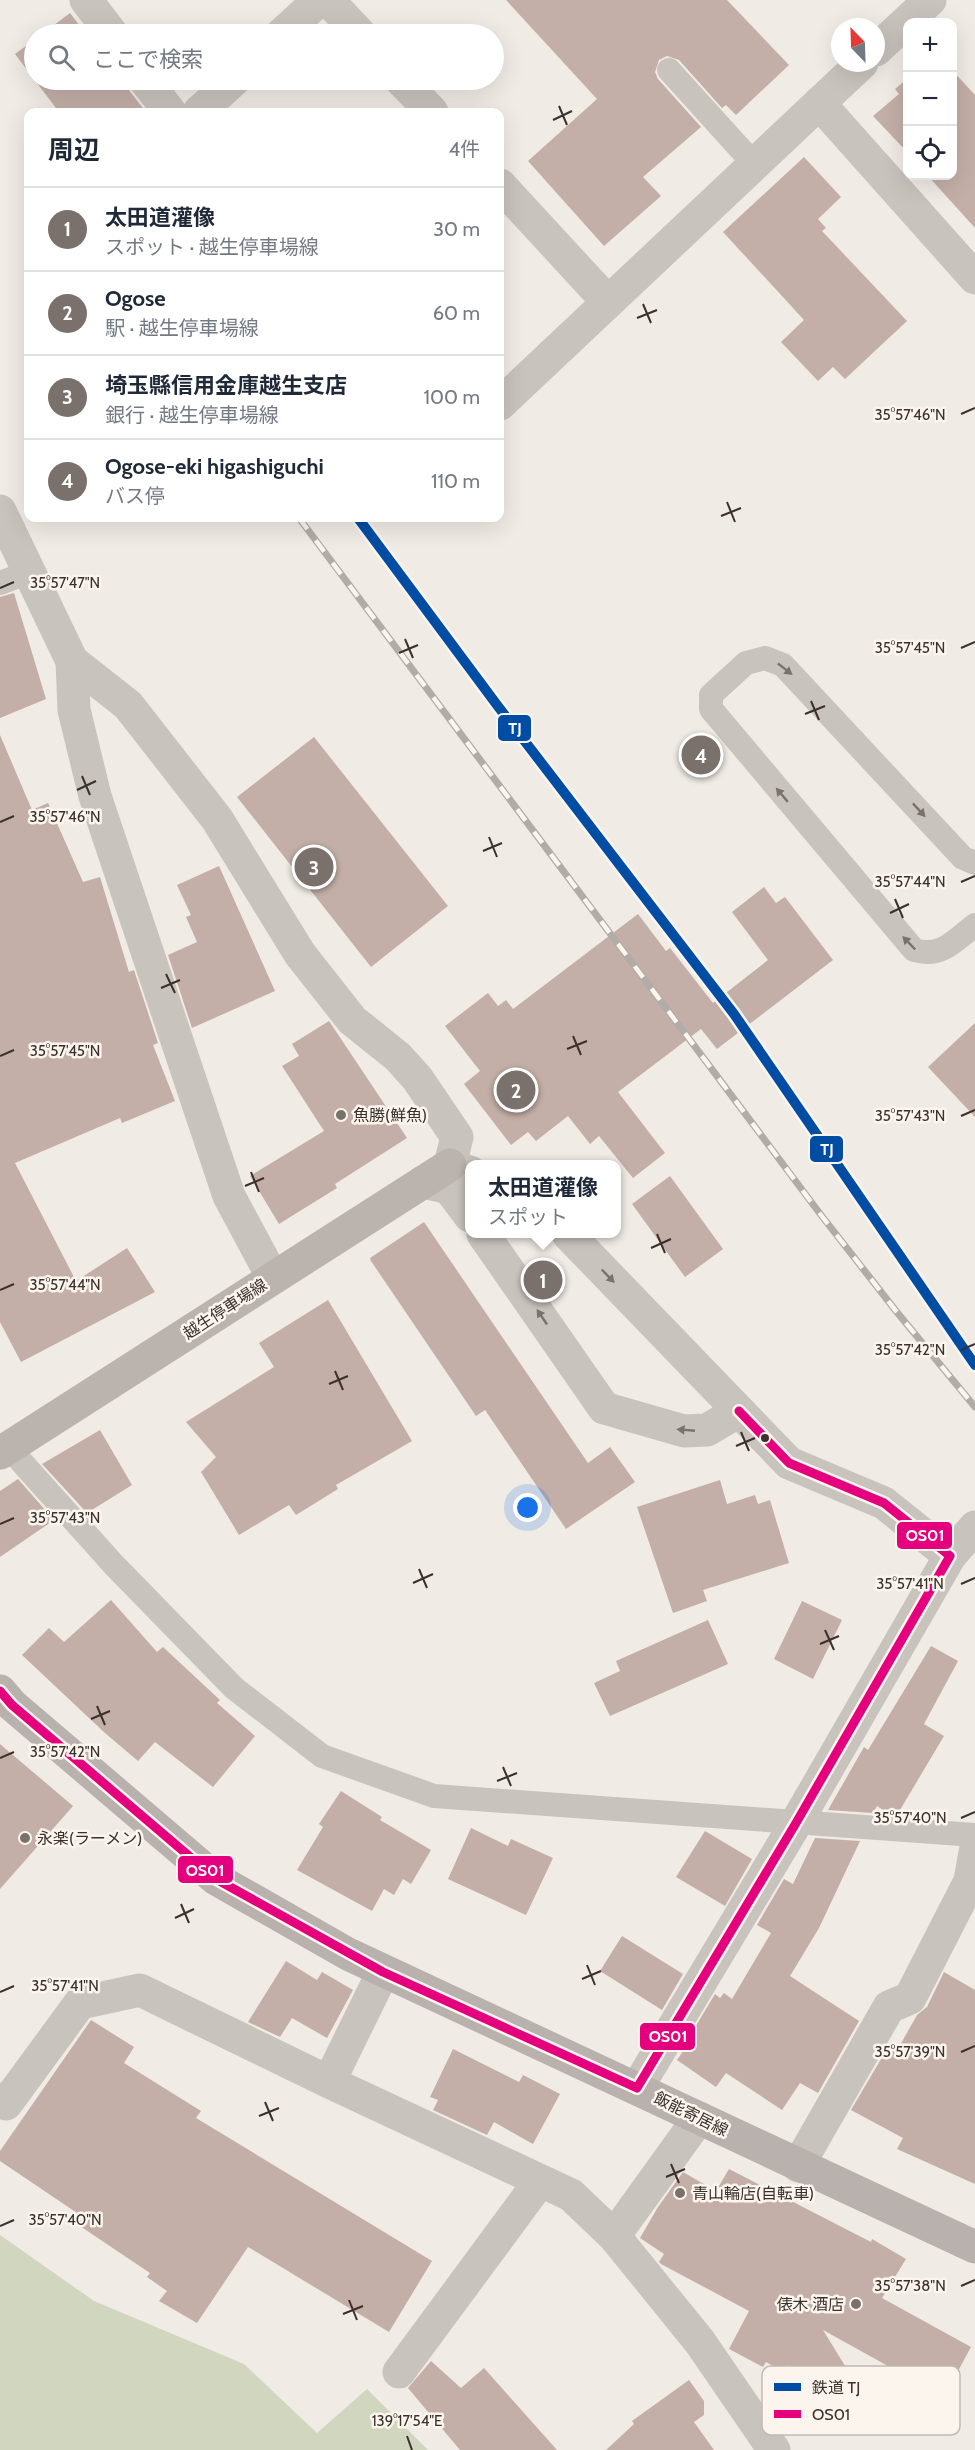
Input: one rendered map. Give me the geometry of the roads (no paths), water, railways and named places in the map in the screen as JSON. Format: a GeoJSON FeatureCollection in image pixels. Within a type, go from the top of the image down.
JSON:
{"type":"FeatureCollection","features":[{"type":"Feature","properties":{"kind":"main road","name":"越生停車場線"},"geometry":{"type":"LineString","coordinates":[[4,1450],[273,1278],[448,1173]]}},
{"type":"Feature","properties":{"kind":"main road","name":"飯能寄居線"},"geometry":{"type":"LineString","coordinates":[[0,1691],[12,1705],[216,1879],[383,1972],[637,2088],[798,2166],[975,2247]]}},
{"type":"Feature","properties":{"kind":"street"},"geometry":{"type":"LineString","coordinates":[[86,0],[104,24]]}},
{"type":"Feature","properties":{"kind":"street"},"geometry":{"type":"LineString","coordinates":[[293,24],[319,0]]}},
{"type":"Feature","properties":{"kind":"street"},"geometry":{"type":"LineString","coordinates":[[328,0],[351,24]]}},
{"type":"Feature","properties":{"kind":"street"},"geometry":{"type":"LineString","coordinates":[[885,42],[930,0]]}},
{"type":"Feature","properties":{"kind":"street"},"geometry":{"type":"LineString","coordinates":[[504,400],[852,72]]}},
{"type":"Feature","properties":{"kind":"street"},"geometry":{"type":"LineString","coordinates":[[153,90],[167,108]]}},
{"type":"Feature","properties":{"kind":"street"},"geometry":{"type":"LineString","coordinates":[[203,108],[223,90]]}},
{"type":"Feature","properties":{"kind":"street"},"geometry":{"type":"LineString","coordinates":[[411,90],[428,108]]}},
{"type":"Feature","properties":{"kind":"street"},"geometry":{"type":"LineString","coordinates":[[819,103],[975,278]]}},
{"type":"Feature","properties":{"kind":"street"},"geometry":{"type":"LineString","coordinates":[[504,189],[607,301]]}},
{"type":"Feature","properties":{"kind":"street"},"geometry":{"type":"LineString","coordinates":[[0,511],[15,578],[72,661],[128,705],[217,819],[300,954],[352,1020],[398,1057],[417,1078],[457,1137],[448,1173],[449,1188],[465,1209]]}},
{"type":"Feature","properties":{"kind":"street"},"geometry":{"type":"LineString","coordinates":[[72,661],[74,710],[95,796],[229,1196],[273,1278]]}},
{"type":"Feature","properties":{"kind":"street"},"geometry":{"type":"LineString","coordinates":[[486,1238],[604,1408],[684,1431],[707,1430],[739,1411]]}},
{"type":"Feature","properties":{"kind":"street"},"geometry":{"type":"LineString","coordinates":[[573,1238],[789,1463],[884,1503],[950,1556]]}},
{"type":"Feature","properties":{"kind":"street"},"geometry":{"type":"LineString","coordinates":[[637,2088],[796,1823],[950,1556],[975,1527]]}},
{"type":"Feature","properties":{"kind":"street"},"geometry":{"type":"LineString","coordinates":[[798,2166],[889,2007],[910,1998],[970,1881],[975,1852]]}},
{"type":"Feature","properties":{"kind":"street"},"geometry":{"type":"LineString","coordinates":[[329,2082],[383,1972]]}},
{"type":"Feature","properties":{"kind":"street"},"geometry":{"type":"LineString","coordinates":[[0,2099],[6,2104],[80,2003],[140,1990],[329,2082],[571,2195],[614,2236],[700,2342],[762,2432]]}},
{"type":"Feature","properties":{"kind":"street"},"geometry":{"type":"LineString","coordinates":[[614,2236],[699,2118]]}},
{"type":"Feature","properties":{"kind":"street"},"geometry":{"type":"LineString","coordinates":[[399,2372],[540,2181]]}},
{"type":"Feature","properties":{"kind":"street"},"geometry":{"type":"LineString","coordinates":[[764,2435],[774,2450]]}},
{"type":"Feature","properties":{"kind":"lane"},"geometry":{"type":"LineString","coordinates":[[669,70],[754,164]]}},
{"type":"Feature","properties":{"kind":"lane"},"geometry":{"type":"LineString","coordinates":[[975,863],[963,858],[783,665],[765,658],[746,663],[711,695],[711,709],[914,950],[927,954],[944,949],[975,924]]}},
{"type":"Feature","properties":{"kind":"lane"},"geometry":{"type":"LineString","coordinates":[[4,1450],[234,1688],[322,1756],[434,1796],[975,1835]]}},
{"type":"Feature","properties":{"kind":"railway"},"geometry":{"type":"LineString","coordinates":[[302,522],[821,1215],[975,1407]]}},
{"type":"Feature","properties":{"kind":"rail line","name":"TJ"},"geometry":{"type":"LineString","coordinates":[[361,522],[497,705],[734,1014],[975,1365]]}},
{"type":"Feature","properties":{"kind":"place","name":"Ogose-eki higashiguchi"},"geometry":{"type":"Point","coordinates":[701,755]}},
{"type":"Feature","properties":{"kind":"place","name":"埼玉縣信用金庫越生支店"},"geometry":{"type":"Point","coordinates":[314,867]}},
{"type":"Feature","properties":{"kind":"place","name":"Ogose"},"geometry":{"type":"Point","coordinates":[516,1090]}},
{"type":"Feature","properties":{"kind":"place","name":"魚勝(鮮魚)"},"geometry":{"type":"Point","coordinates":[341,1115]}},
{"type":"Feature","properties":{"kind":"place","name":"太田道灌像"},"geometry":{"type":"Point","coordinates":[543,1280]}},
{"type":"Feature","properties":{"kind":"place","name":"永楽(ラーメン)"},"geometry":{"type":"Point","coordinates":[25,1838]}},
{"type":"Feature","properties":{"kind":"place","name":"青山輪店(自転車)"},"geometry":{"type":"Point","coordinates":[680,2193]}},
{"type":"Feature","properties":{"kind":"place","name":"俵木 酒店"},"geometry":{"type":"Point","coordinates":[856,2304]}}]}
